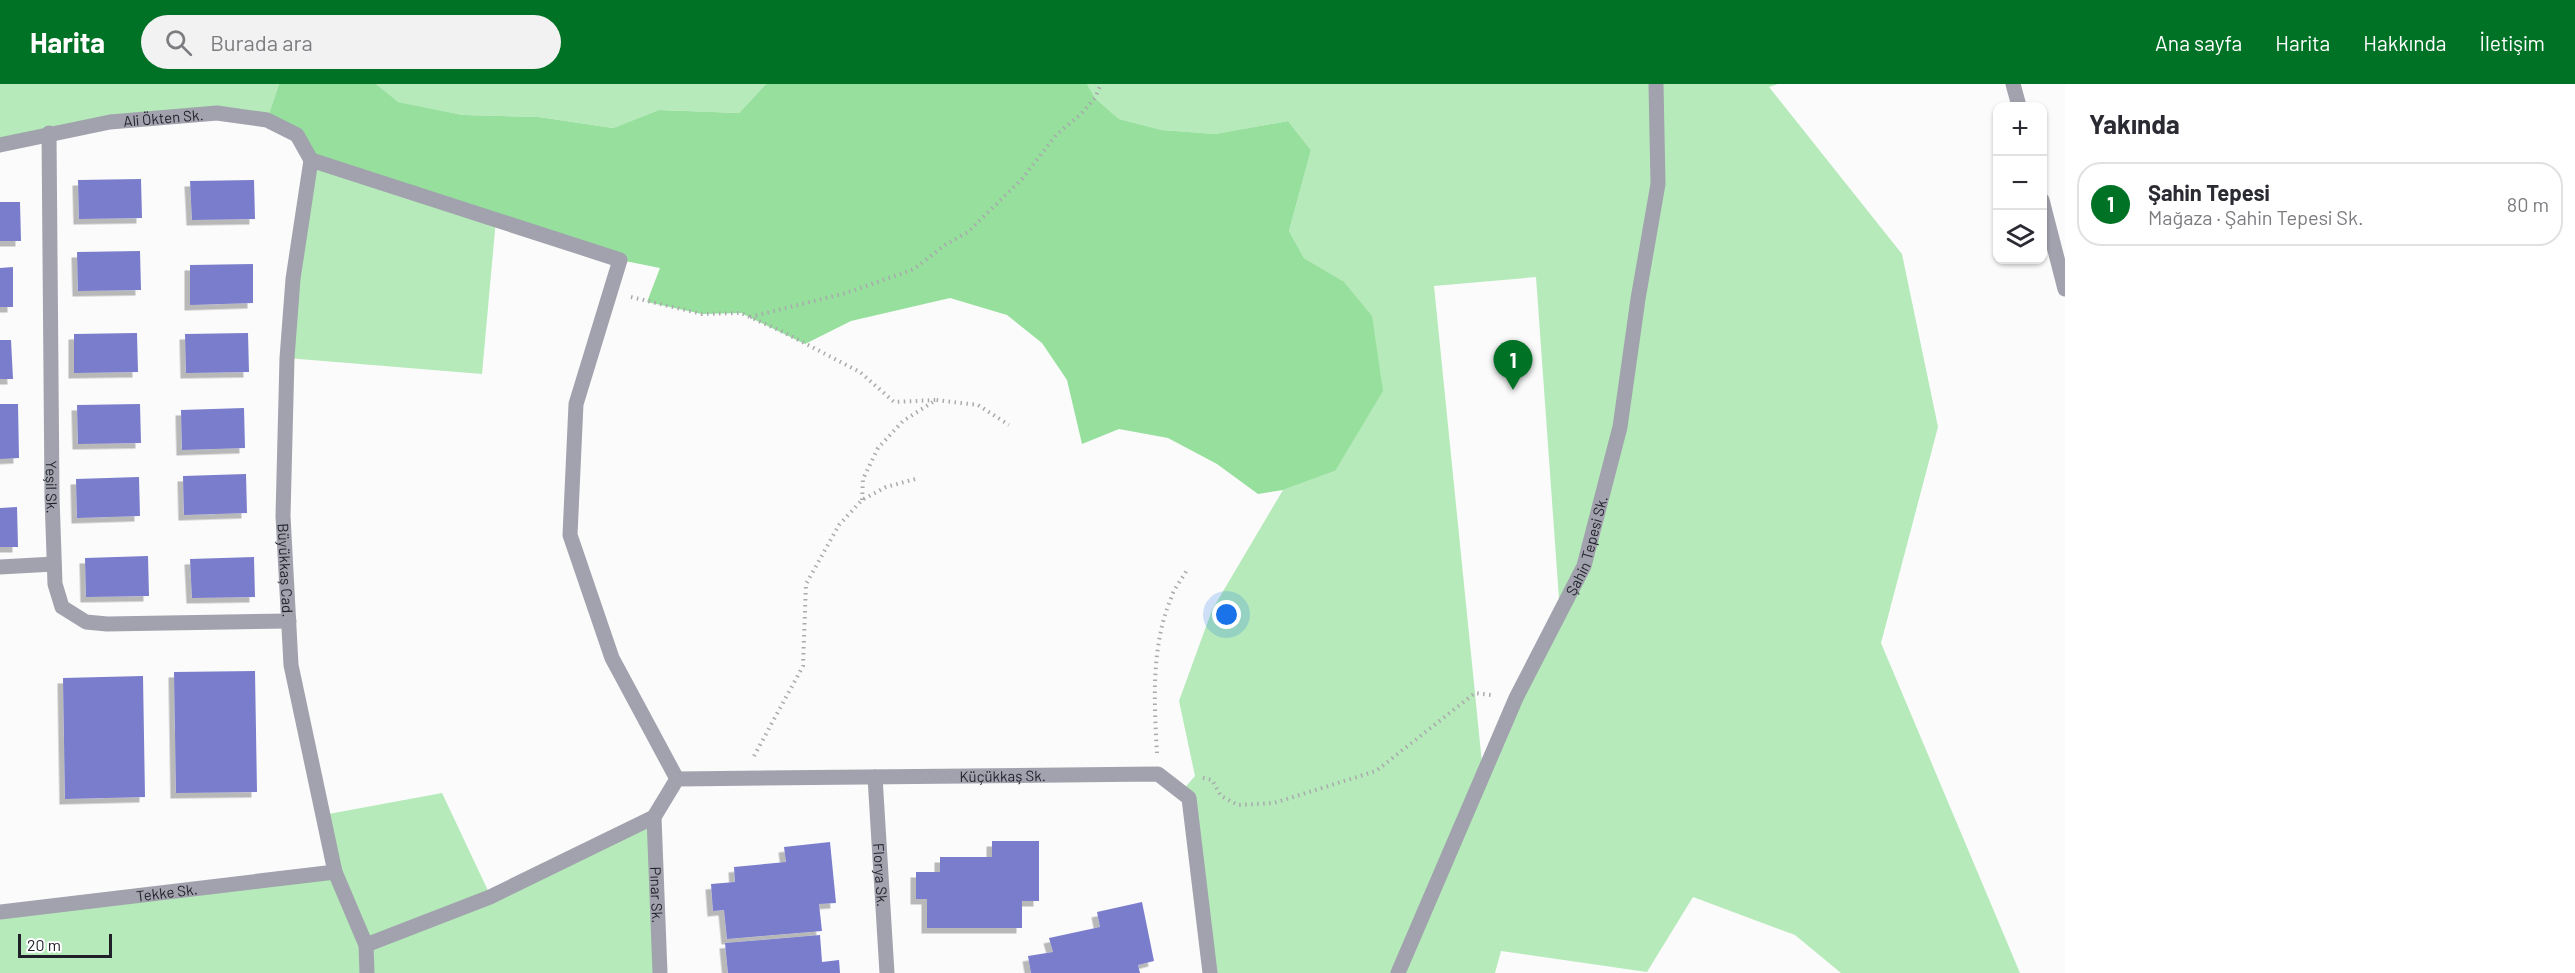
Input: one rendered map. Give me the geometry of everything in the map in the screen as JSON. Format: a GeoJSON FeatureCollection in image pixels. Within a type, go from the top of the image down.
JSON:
{"type":"FeatureCollection","features":[{"type":"Feature","properties":{"kind":"street","name":"Şahin Tepesi Sk."},"geometry":{"type":"LineString","coordinates":[[1398,973],[1516,698],[1584,566],[1620,427],[1638,299],[1658,184],[1656,84]]}},
{"type":"Feature","properties":{"kind":"street"},"geometry":{"type":"LineString","coordinates":[[2013,84],[2018,102]]}},
{"type":"Feature","properties":{"kind":"street","name":"Ali Ökten Sk."},"geometry":{"type":"LineString","coordinates":[[0,145],[110,122],[217,113],[267,120],[297,135],[311,160]]}},
{"type":"Feature","properties":{"kind":"street","name":"Yeşil Sk."},"geometry":{"type":"LineString","coordinates":[[49,133],[54,564],[55,584],[62,607],[86,622],[107,624],[289,621]]}},
{"type":"Feature","properties":{"kind":"street"},"geometry":{"type":"LineString","coordinates":[[311,160],[620,260],[576,404],[570,535],[612,658],[677,779],[654,817],[490,897],[366,945]]}},
{"type":"Feature","properties":{"kind":"street","name":"Büyükkaş Cad."},"geometry":{"type":"LineString","coordinates":[[311,160],[293,279],[287,358],[283,516],[291,665],[335,872],[366,945],[367,973]]}},
{"type":"Feature","properties":{"kind":"street"},"geometry":{"type":"LineString","coordinates":[[2045,210],[2065,289]]}},
{"type":"Feature","properties":{"kind":"street"},"geometry":{"type":"LineString","coordinates":[[0,567],[54,564]]}},
{"type":"Feature","properties":{"kind":"street"},"geometry":{"type":"LineString","coordinates":[[1158,774],[1189,798],[1209,973]]}},
{"type":"Feature","properties":{"kind":"street","name":"Küçükkaş Sk."},"geometry":{"type":"LineString","coordinates":[[677,779],[1158,774]]}},
{"type":"Feature","properties":{"kind":"street","name":"Florya Sk."},"geometry":{"type":"LineString","coordinates":[[875,777],[887,973]]}},
{"type":"Feature","properties":{"kind":"street","name":"Pınar Sk."},"geometry":{"type":"LineString","coordinates":[[654,817],[660,973]]}},
{"type":"Feature","properties":{"kind":"street","name":"Tekke Sk."},"geometry":{"type":"LineString","coordinates":[[0,912],[335,872]]}},
{"type":"Feature","properties":{"kind":"path"},"geometry":{"type":"LineString","coordinates":[[750,317],[846,293],[914,269],[975,225],[1022,179],[1056,135],[1081,114],[1095,98],[1101,84]]}},
{"type":"Feature","properties":{"kind":"path"},"geometry":{"type":"LineString","coordinates":[[610,291],[702,314],[741,313],[860,372],[894,402],[936,400],[978,405],[1009,425]]}},
{"type":"Feature","properties":{"kind":"path"},"geometry":{"type":"LineString","coordinates":[[862,500],[863,479],[878,448],[903,421],[936,400]]}},
{"type":"Feature","properties":{"kind":"path"},"geometry":{"type":"LineString","coordinates":[[742,778],[803,666],[806,584],[839,525],[862,500],[886,487],[919,478]]}},
{"type":"Feature","properties":{"kind":"path"},"geometry":{"type":"LineString","coordinates":[[1158,774],[1153,692],[1160,640],[1171,597],[1187,570]]}},
{"type":"Feature","properties":{"kind":"path"},"geometry":{"type":"LineString","coordinates":[[1181,792],[1195,776],[1212,780],[1221,796],[1238,805],[1274,804],[1376,771],[1475,693],[1516,698]]}},
{"type":"Feature","properties":{"kind":"green space"},"geometry":{"type":"Polygon","coordinates":[[[0,84],[279,84],[267,120],[217,113],[0,145],[0,84]]]}},
{"type":"Feature","properties":{"kind":"green space"},"geometry":{"type":"Polygon","coordinates":[[[279,84],[376,84],[398,102],[463,115],[539,117],[613,128],[659,110],[739,113],[766,84],[1087,84],[1095,98],[1119,119],[1162,130],[1215,134],[1288,121],[1311,150],[1289,231],[1304,258],[1343,281],[1372,316],[1383,391],[1335,471],[1283,490],[1258,494],[1217,464],[1168,438],[1119,429],[1082,444],[1067,380],[1042,343],[1007,315],[950,298],[851,321],[805,344],[741,313],[702,314],[647,302],[660,268],[620,260],[311,160],[297,135],[267,120],[279,84]]]}},
{"type":"Feature","properties":{"kind":"green space"},"geometry":{"type":"Polygon","coordinates":[[[376,84],[766,84],[739,113],[659,110],[613,128],[539,117],[463,115],[397,102],[376,84]]]}},
{"type":"Feature","properties":{"kind":"green space"},"geometry":{"type":"Polygon","coordinates":[[[1087,84],[1778,84],[1769,87],[1902,254],[1938,427],[1881,643],[2020,973],[1841,973],[1795,935],[1693,897],[1647,972],[1501,951],[1495,973],[1210,973],[1181,792],[1195,776],[1179,701],[1212,610],[1283,490],[1335,471],[1343,281],[1304,258],[1289,231],[1311,150],[1288,121],[1215,134],[1162,130],[1119,119],[1095,98],[1087,84]],[[1536,277],[1434,286],[1483,773],[1560,613],[1536,277]]]}},
{"type":"Feature","properties":{"kind":"green space"},"geometry":{"type":"Polygon","coordinates":[[[311,160],[496,219],[482,374],[287,358],[311,160]]]}},
{"type":"Feature","properties":{"kind":"green space"},"geometry":{"type":"Polygon","coordinates":[[[442,793],[491,897],[654,817],[660,973],[0,973],[0,912],[334,872],[323,815],[442,793]]]}},
{"type":"Feature","properties":{"kind":"building"},"geometry":{"type":"Polygon","coordinates":[[[141,179],[142,218],[79,219],[78,180],[141,179]]]}},
{"type":"Feature","properties":{"kind":"building"},"geometry":{"type":"Polygon","coordinates":[[[254,180],[255,219],[192,220],[190,181],[254,180]]]}},
{"type":"Feature","properties":{"kind":"building"},"geometry":{"type":"Polygon","coordinates":[[[0,202],[20,202],[21,241],[0,241],[0,202]]]}},
{"type":"Feature","properties":{"kind":"building"},"geometry":{"type":"Polygon","coordinates":[[[140,251],[141,290],[78,291],[77,252],[140,251]]]}},
{"type":"Feature","properties":{"kind":"building"},"geometry":{"type":"Polygon","coordinates":[[[253,264],[253,303],[190,305],[190,265],[253,264]]]}},
{"type":"Feature","properties":{"kind":"building"},"geometry":{"type":"Polygon","coordinates":[[[13,267],[13,307],[0,307],[0,268],[13,267]]]}},
{"type":"Feature","properties":{"kind":"building"},"geometry":{"type":"Polygon","coordinates":[[[137,333],[138,372],[74,373],[74,334],[137,333]]]}},
{"type":"Feature","properties":{"kind":"building"},"geometry":{"type":"Polygon","coordinates":[[[248,333],[249,372],[186,373],[185,334],[248,333]]]}},
{"type":"Feature","properties":{"kind":"building"},"geometry":{"type":"Polygon","coordinates":[[[0,340],[11,340],[13,379],[0,379],[0,340]]]}},
{"type":"Feature","properties":{"kind":"building"},"geometry":{"type":"Polygon","coordinates":[[[0,404],[18,404],[19,458],[0,459],[0,404]]]}},
{"type":"Feature","properties":{"kind":"building"},"geometry":{"type":"Polygon","coordinates":[[[140,404],[141,443],[78,444],[77,405],[140,404]]]}},
{"type":"Feature","properties":{"kind":"building"},"geometry":{"type":"Polygon","coordinates":[[[244,408],[245,448],[182,450],[181,410],[244,408]]]}},
{"type":"Feature","properties":{"kind":"building"},"geometry":{"type":"Polygon","coordinates":[[[246,474],[247,513],[184,515],[183,476],[246,474]]]}},
{"type":"Feature","properties":{"kind":"building"},"geometry":{"type":"Polygon","coordinates":[[[139,477],[140,516],[77,518],[76,479],[139,477]]]}},
{"type":"Feature","properties":{"kind":"building"},"geometry":{"type":"Polygon","coordinates":[[[17,507],[18,547],[0,547],[0,508],[17,507]]]}},
{"type":"Feature","properties":{"kind":"building"},"geometry":{"type":"Polygon","coordinates":[[[148,556],[149,596],[86,597],[85,558],[148,556]]]}},
{"type":"Feature","properties":{"kind":"building"},"geometry":{"type":"Polygon","coordinates":[[[254,557],[255,597],[192,598],[190,559],[254,557]]]}},
{"type":"Feature","properties":{"kind":"building"},"geometry":{"type":"Polygon","coordinates":[[[255,671],[257,792],[176,793],[174,672],[255,671]]]}},
{"type":"Feature","properties":{"kind":"building"},"geometry":{"type":"Polygon","coordinates":[[[143,676],[145,797],[65,799],[63,678],[143,676]]]}},
{"type":"Feature","properties":{"kind":"building"},"geometry":{"type":"Polygon","coordinates":[[[992,841],[1039,841],[1039,901],[1022,901],[1022,928],[927,928],[927,899],[916,899],[916,872],[940,872],[940,857],[992,857],[992,841]]]}},
{"type":"Feature","properties":{"kind":"building"},"geometry":{"type":"Polygon","coordinates":[[[830,842],[836,903],[819,904],[822,931],[727,939],[724,910],[713,911],[711,884],[735,882],[734,867],[786,862],[784,847],[830,842]]]}},
{"type":"Feature","properties":{"kind":"building"},"geometry":{"type":"Polygon","coordinates":[[[1142,902],[1154,961],[1138,965],[1140,973],[1031,973],[1028,956],[1053,952],[1049,938],[1100,927],[1097,912],[1142,902]]]}},
{"type":"Feature","properties":{"kind":"building"},"geometry":{"type":"Polygon","coordinates":[[[820,935],[822,962],[839,960],[840,973],[728,973],[725,943],[820,935]]]}},
{"type":"Feature","properties":{"kind":"place","name":"Şahin Tepesi"},"geometry":{"type":"Point","coordinates":[1513,390]}}]}
